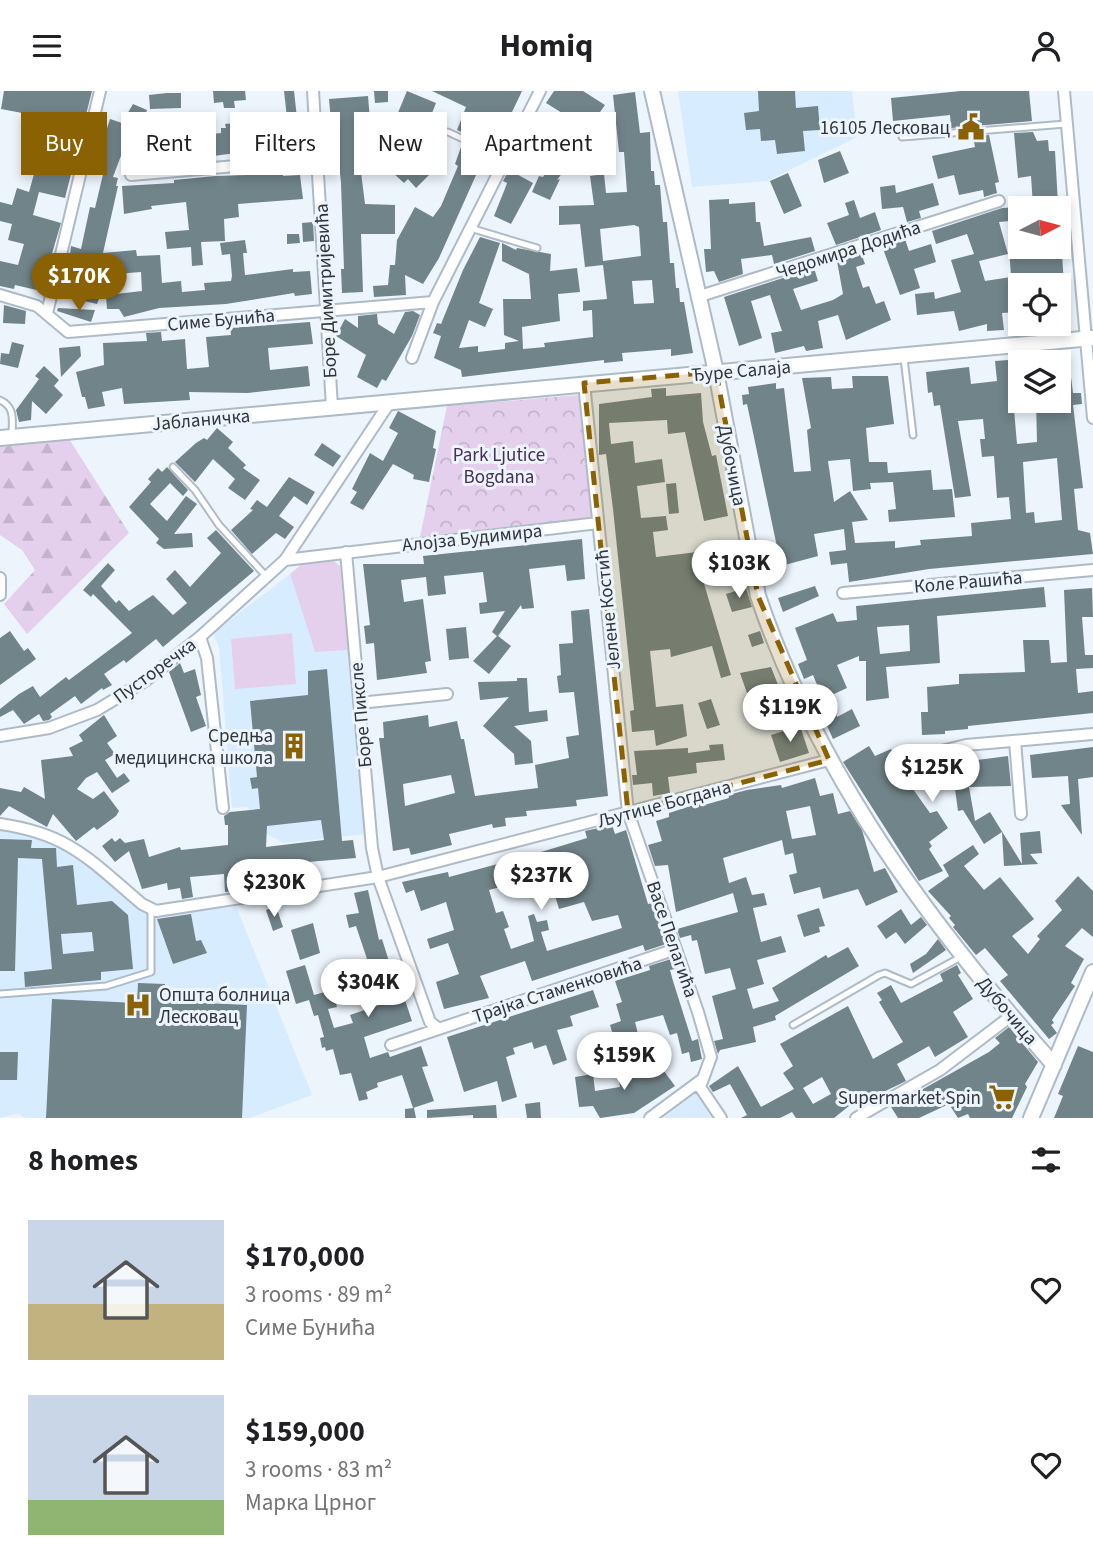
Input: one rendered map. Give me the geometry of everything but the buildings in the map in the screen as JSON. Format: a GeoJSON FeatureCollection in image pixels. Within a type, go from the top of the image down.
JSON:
{"type":"FeatureCollection","features":[{"type":"Feature","properties":{"kind":"street"},"geometry":{"type":"LineString","coordinates":[[47,313],[100,91]]}},
{"type":"Feature","properties":{"kind":"street","name":"Боре Димитријевића"},"geometry":{"type":"LineString","coordinates":[[313,91],[314,112]]}},
{"type":"Feature","properties":{"kind":"street"},"geometry":{"type":"LineString","coordinates":[[529,112],[540,91]]}},
{"type":"Feature","properties":{"kind":"street","name":"Дубочица"},"geometry":{"type":"LineString","coordinates":[[652,91],[716,372],[758,596],[770,631],[829,760],[877,841],[1011,1016],[1054,1065]]}},
{"type":"Feature","properties":{"kind":"street"},"geometry":{"type":"LineString","coordinates":[[1064,91],[1089,339],[1093,418]]}},
{"type":"Feature","properties":{"kind":"street","name":"Боре Димитријевића"},"geometry":{"type":"LineString","coordinates":[[318,175],[332,407]]}},
{"type":"Feature","properties":{"kind":"street"},"geometry":{"type":"LineString","coordinates":[[412,358],[433,302],[496,175]]}},
{"type":"Feature","properties":{"kind":"street","name":"Чедомира Додића"},"geometry":{"type":"LineString","coordinates":[[697,297],[999,201]]}},
{"type":"Feature","properties":{"kind":"street","name":"Симе Бунића"},"geometry":{"type":"LineString","coordinates":[[0,295],[20,300],[47,313],[52,321],[68,332],[327,309]]}},
{"type":"Feature","properties":{"kind":"street"},"geometry":{"type":"LineString","coordinates":[[327,309],[433,302]]}},
{"type":"Feature","properties":{"kind":"street","name":"Ђуре Салаја"},"geometry":{"type":"LineString","coordinates":[[390,402],[1089,339]]}},
{"type":"Feature","properties":{"kind":"street","name":"Јелене Костић"},"geometry":{"type":"LineString","coordinates":[[584,383],[628,812],[637,835]]}},
{"type":"Feature","properties":{"kind":"street","name":"Јабланичка"},"geometry":{"type":"LineString","coordinates":[[6,437],[390,402]]}},
{"type":"Feature","properties":{"kind":"street","name":"Пусторечка"},"geometry":{"type":"LineString","coordinates":[[0,736],[49,728],[97,711],[145,681],[200,637],[285,560],[390,402]]}},
{"type":"Feature","properties":{"kind":"street","name":"Алојза Будимира"},"geometry":{"type":"LineString","coordinates":[[346,552],[598,523]]}},
{"type":"Feature","properties":{"kind":"street"},"geometry":{"type":"LineString","coordinates":[[285,560],[346,552]]}},
{"type":"Feature","properties":{"kind":"street","name":"Боре Пиксле"},"geometry":{"type":"LineString","coordinates":[[346,552],[372,848],[378,877]]}},
{"type":"Feature","properties":{"kind":"street","name":"Коле Рашића"},"geometry":{"type":"LineString","coordinates":[[843,593],[1093,570]]}},
{"type":"Feature","properties":{"kind":"street"},"geometry":{"type":"LineString","coordinates":[[0,578],[0,595]]}},
{"type":"Feature","properties":{"kind":"street"},"geometry":{"type":"LineString","coordinates":[[200,637],[207,658],[223,808]]}},
{"type":"Feature","properties":{"kind":"street"},"geometry":{"type":"LineString","coordinates":[[359,703],[447,694]]}},
{"type":"Feature","properties":{"kind":"street"},"geometry":{"type":"LineString","coordinates":[[933,753],[955,746],[1093,734]]}},
{"type":"Feature","properties":{"kind":"street"},"geometry":{"type":"LineString","coordinates":[[1015,741],[1021,814]]}},
{"type":"Feature","properties":{"kind":"street","name":"Љутице Богдана"},"geometry":{"type":"LineString","coordinates":[[151,910],[378,877],[829,760]]}},
{"type":"Feature","properties":{"kind":"street"},"geometry":{"type":"LineString","coordinates":[[0,824],[33,830],[68,843],[151,910]]}},
{"type":"Feature","properties":{"kind":"street","name":"Васе Пелагића"},"geometry":{"type":"LineString","coordinates":[[637,835],[711,1057],[700,1081]]}},
{"type":"Feature","properties":{"kind":"street"},"geometry":{"type":"LineString","coordinates":[[378,877],[430,1022],[438,1028]]}},
{"type":"Feature","properties":{"kind":"street","name":"Трајка Стаменковића"},"geometry":{"type":"LineString","coordinates":[[391,1045],[676,949]]}},
{"type":"Feature","properties":{"kind":"street"},"geometry":{"type":"LineString","coordinates":[[1031,1118],[1093,972]]}},
{"type":"Feature","properties":{"kind":"street"},"geometry":{"type":"LineString","coordinates":[[856,1118],[940,1070],[1011,1016]]}},
{"type":"Feature","properties":{"kind":"street"},"geometry":{"type":"LineString","coordinates":[[650,1118],[700,1081],[704,1094],[721,1118]]}},
{"type":"Feature","properties":{"kind":"lane"},"geometry":{"type":"LineString","coordinates":[[902,137],[1066,124]]}},
{"type":"Feature","properties":{"kind":"lane"},"geometry":{"type":"LineString","coordinates":[[448,132],[461,138]]}},
{"type":"Feature","properties":{"kind":"lane"},"geometry":{"type":"LineString","coordinates":[[470,228],[537,248]]}},
{"type":"Feature","properties":{"kind":"lane"},"geometry":{"type":"LineString","coordinates":[[904,355],[913,435]]}},
{"type":"Feature","properties":{"kind":"lane","name":"Јабланичка"},"geometry":{"type":"LineString","coordinates":[[0,400],[10,406],[12,412],[6,437]]}},
{"type":"Feature","properties":{"kind":"lane"},"geometry":{"type":"LineString","coordinates":[[173,467],[195,490],[219,525],[268,578]]}},
{"type":"Feature","properties":{"kind":"lane"},"geometry":{"type":"LineString","coordinates":[[0,994],[106,986],[151,972],[151,910]]}},
{"type":"Feature","properties":{"kind":"lane"},"geometry":{"type":"LineString","coordinates":[[793,1025],[879,975],[885,973],[911,984],[963,955]]}},
{"type":"Feature","properties":{"kind":"highlighted area"},"geometry":{"type":"Polygon","coordinates":[[[716,372],[758,596],[829,760],[628,812],[584,383],[716,372]]]}},
{"type":"Feature","properties":{"kind":"shaded area"},"geometry":{"type":"Polygon","coordinates":[[[678,91],[852,91],[857,137],[767,181],[692,187],[678,91]]]}},
{"type":"Feature","properties":{"kind":"shaded area"},"geometry":{"type":"Polygon","coordinates":[[[290,574],[315,652],[348,650],[366,834],[283,843],[251,825],[248,807],[232,808],[219,647],[213,633],[290,574]]]}},
{"type":"Feature","properties":{"kind":"shaded area","name":"Општа болница Лесковац"},"geometry":{"type":"Polygon","coordinates":[[[0,830],[24,832],[65,846],[159,916],[236,906],[312,1095],[250,1118],[25,1118],[18,1113],[0,1118],[0,830]]]}},
{"type":"Feature","properties":{"kind":"shaded area"},"geometry":{"type":"Polygon","coordinates":[[[696,1093],[714,1118],[662,1118],[696,1093]]]}},
{"type":"Feature","properties":{"kind":"green space","name":"Park Ljutice Bogdana"},"geometry":{"type":"Polygon","coordinates":[[[579,395],[592,517],[420,537],[447,406],[579,395]]]}},
{"type":"Feature","properties":{"kind":"green space"},"geometry":{"type":"Polygon","coordinates":[[[69,439],[129,533],[27,634],[4,604],[35,570],[22,550],[0,535],[0,446],[69,439]]]}},
{"type":"Feature","properties":{"kind":"green space"},"geometry":{"type":"Polygon","coordinates":[[[331,559],[340,566],[348,650],[315,652],[290,574],[303,563],[331,559]]]}},
{"type":"Feature","properties":{"kind":"green space"},"geometry":{"type":"Polygon","coordinates":[[[292,633],[296,684],[235,689],[231,639],[292,633]]]}},
{"type":"Feature","properties":{"kind":"place","name":"16105 Лесковац"},"geometry":{"type":"Point","coordinates":[971,127]}},
{"type":"Feature","properties":{"kind":"place","name":"Средња медицинска школа"},"geometry":{"type":"Point","coordinates":[294,746]}},
{"type":"Feature","properties":{"kind":"place","name":"Општа болница Лесковац"},"geometry":{"type":"Point","coordinates":[138,1005]}},
{"type":"Feature","properties":{"kind":"place","name":"Supermarket Spin"},"geometry":{"type":"Point","coordinates":[1002,1097]}}]}
